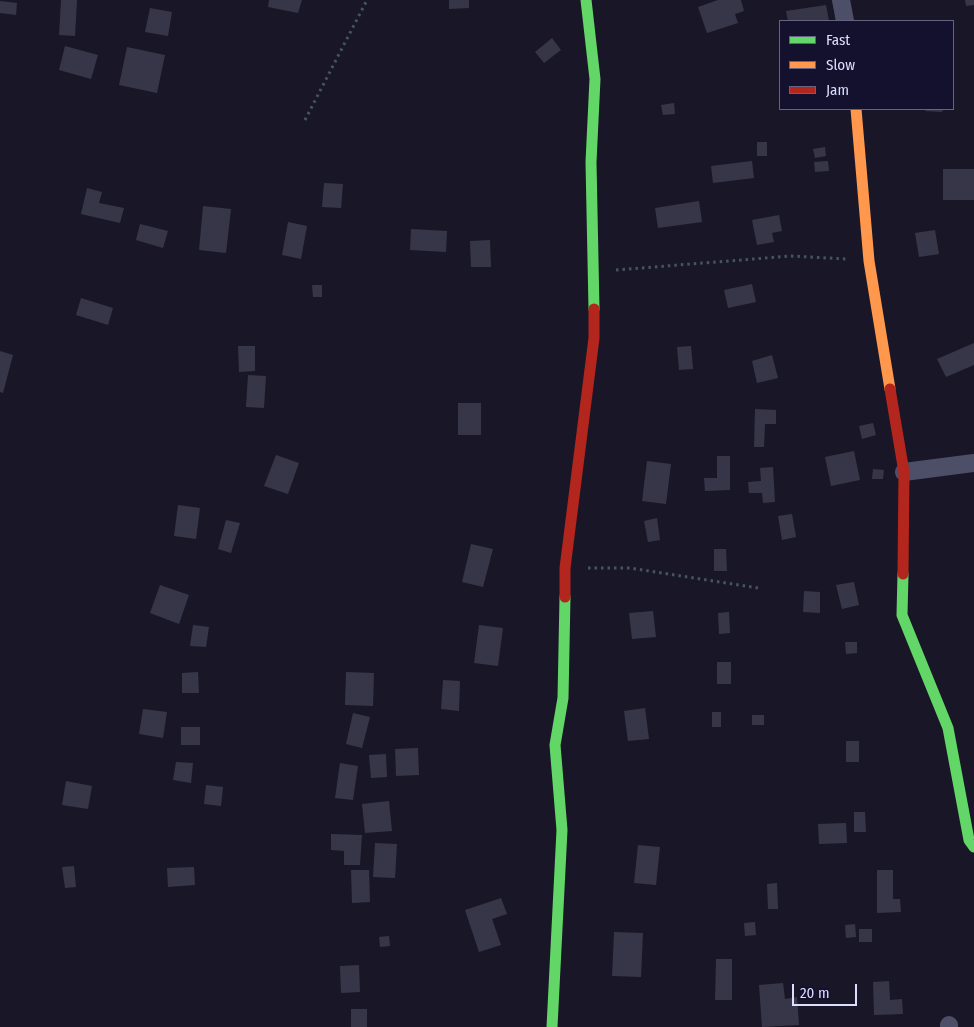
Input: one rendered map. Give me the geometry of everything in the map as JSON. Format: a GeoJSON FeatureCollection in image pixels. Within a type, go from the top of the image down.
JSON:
{"type":"FeatureCollection","features":[{"type":"Feature","properties":{"kind":"street"},"geometry":{"type":"LineString","coordinates":[[552,1027],[562,830],[555,744],[563,698],[565,568],[594,338],[592,162],[595,78],[586,0]]}},
{"type":"Feature","properties":{"kind":"street"},"geometry":{"type":"LineString","coordinates":[[841,0],[845,20]]}},
{"type":"Feature","properties":{"kind":"street"},"geometry":{"type":"LineString","coordinates":[[856,110],[869,261],[904,472],[902,615],[948,728],[969,840],[974,847]]}},
{"type":"Feature","properties":{"kind":"street"},"geometry":{"type":"LineString","coordinates":[[904,472],[974,463]]}},
{"type":"Feature","properties":{"kind":"path"},"geometry":{"type":"LineString","coordinates":[[306,120],[367,0]]}},
{"type":"Feature","properties":{"kind":"path"},"geometry":{"type":"LineString","coordinates":[[594,272],[791,256],[869,261]]}},
{"type":"Feature","properties":{"kind":"path"},"geometry":{"type":"LineString","coordinates":[[565,568],[630,568],[758,588]]}},
{"type":"Feature","properties":{"kind":"building"},"geometry":{"type":"Polygon","coordinates":[[[61,0],[77,0],[75,36],[59,35],[61,0]]]}},
{"type":"Feature","properties":{"kind":"building"},"geometry":{"type":"Polygon","coordinates":[[[269,0],[302,0],[298,13],[268,7],[269,0]]]}},
{"type":"Feature","properties":{"kind":"building"},"geometry":{"type":"Polygon","coordinates":[[[449,0],[469,0],[469,8],[449,9],[449,0]]]}},
{"type":"Feature","properties":{"kind":"building"},"geometry":{"type":"Polygon","coordinates":[[[718,0],[741,0],[744,11],[735,14],[738,23],[707,33],[698,7],[718,0]]]}},
{"type":"Feature","properties":{"kind":"building"},"geometry":{"type":"Polygon","coordinates":[[[965,0],[974,0],[974,5],[966,6],[965,0]]]}},
{"type":"Feature","properties":{"kind":"building"},"geometry":{"type":"Polygon","coordinates":[[[0,1],[17,3],[16,15],[0,13],[0,1]]]}},
{"type":"Feature","properties":{"kind":"building"},"geometry":{"type":"Polygon","coordinates":[[[826,5],[829,20],[788,20],[786,11],[826,5]]]}},
{"type":"Feature","properties":{"kind":"building"},"geometry":{"type":"Polygon","coordinates":[[[150,8],[172,12],[168,36],[145,32],[150,8]]]}},
{"type":"Feature","properties":{"kind":"building"},"geometry":{"type":"Polygon","coordinates":[[[552,38],[561,50],[544,63],[535,52],[552,38]]]}},
{"type":"Feature","properties":{"kind":"building"},"geometry":{"type":"Polygon","coordinates":[[[65,46],[98,55],[91,79],[59,70],[65,46]]]}},
{"type":"Feature","properties":{"kind":"building"},"geometry":{"type":"Polygon","coordinates":[[[127,47],[165,55],[157,93],[119,85],[127,47]]]}},
{"type":"Feature","properties":{"kind":"building"},"geometry":{"type":"Polygon","coordinates":[[[674,103],[675,114],[663,115],[661,105],[674,103]]]}},
{"type":"Feature","properties":{"kind":"building"},"geometry":{"type":"Polygon","coordinates":[[[926,110],[943,110],[942,112],[926,110]]]}},
{"type":"Feature","properties":{"kind":"building"},"geometry":{"type":"Polygon","coordinates":[[[757,142],[767,142],[767,156],[757,156],[757,142]]]}},
{"type":"Feature","properties":{"kind":"building"},"geometry":{"type":"Polygon","coordinates":[[[825,147],[826,156],[815,158],[813,149],[825,147]]]}},
{"type":"Feature","properties":{"kind":"building"},"geometry":{"type":"Polygon","coordinates":[[[752,161],[754,178],[713,183],[711,166],[752,161]]]}},
{"type":"Feature","properties":{"kind":"building"},"geometry":{"type":"Polygon","coordinates":[[[828,161],[829,171],[815,172],[814,162],[828,161]]]}},
{"type":"Feature","properties":{"kind":"building"},"geometry":{"type":"Polygon","coordinates":[[[943,169],[974,169],[974,200],[943,200],[943,169]]]}},
{"type":"Feature","properties":{"kind":"building"},"geometry":{"type":"Polygon","coordinates":[[[324,183],[343,184],[341,208],[322,207],[324,183]]]}},
{"type":"Feature","properties":{"kind":"building"},"geometry":{"type":"Polygon","coordinates":[[[87,188],[102,192],[99,203],[124,208],[120,223],[81,214],[87,188]]]}},
{"type":"Feature","properties":{"kind":"building"},"geometry":{"type":"Polygon","coordinates":[[[699,201],[702,222],[658,228],[655,208],[699,201]]]}},
{"type":"Feature","properties":{"kind":"building"},"geometry":{"type":"Polygon","coordinates":[[[203,206],[231,209],[226,253],[199,250],[203,206]]]}},
{"type":"Feature","properties":{"kind":"building"},"geometry":{"type":"Polygon","coordinates":[[[779,215],[782,231],[772,233],[774,242],[757,245],[752,220],[779,215]]]}},
{"type":"Feature","properties":{"kind":"building"},"geometry":{"type":"Polygon","coordinates":[[[288,222],[307,226],[301,259],[282,255],[288,222]]]}},
{"type":"Feature","properties":{"kind":"building"},"geometry":{"type":"Polygon","coordinates":[[[140,224],[168,231],[163,248],[136,240],[140,224]]]}},
{"type":"Feature","properties":{"kind":"building"},"geometry":{"type":"Polygon","coordinates":[[[411,229],[447,231],[446,252],[410,250],[411,229]]]}},
{"type":"Feature","properties":{"kind":"building"},"geometry":{"type":"Polygon","coordinates":[[[935,230],[939,254],[919,257],[915,233],[935,230]]]}},
{"type":"Feature","properties":{"kind":"building"},"geometry":{"type":"Polygon","coordinates":[[[490,240],[491,267],[471,267],[470,241],[490,240]]]}},
{"type":"Feature","properties":{"kind":"building"},"geometry":{"type":"Polygon","coordinates":[[[752,284],[756,302],[728,308],[724,290],[752,284]]]}},
{"type":"Feature","properties":{"kind":"building"},"geometry":{"type":"Polygon","coordinates":[[[312,285],[322,285],[322,297],[313,297],[312,285]]]}},
{"type":"Feature","properties":{"kind":"building"},"geometry":{"type":"Polygon","coordinates":[[[81,298],[113,308],[108,325],[76,315],[81,298]]]}},
{"type":"Feature","properties":{"kind":"building"},"geometry":{"type":"Polygon","coordinates":[[[974,343],[974,365],[946,377],[937,359],[974,343]]]}},
{"type":"Feature","properties":{"kind":"building"},"geometry":{"type":"Polygon","coordinates":[[[238,346],[255,346],[255,371],[239,372],[238,346]]]}},
{"type":"Feature","properties":{"kind":"building"},"geometry":{"type":"Polygon","coordinates":[[[691,346],[693,369],[679,370],[677,347],[691,346]]]}},
{"type":"Feature","properties":{"kind":"building"},"geometry":{"type":"Polygon","coordinates":[[[0,351],[13,355],[3,393],[0,392],[0,351]]]}},
{"type":"Feature","properties":{"kind":"building"},"geometry":{"type":"Polygon","coordinates":[[[772,355],[778,378],[757,383],[752,361],[772,355]]]}},
{"type":"Feature","properties":{"kind":"building"},"geometry":{"type":"Polygon","coordinates":[[[248,375],[266,376],[264,408],[246,407],[248,375]]]}},
{"type":"Feature","properties":{"kind":"building"},"geometry":{"type":"Polygon","coordinates":[[[458,403],[481,403],[481,435],[458,435],[458,403]]]}},
{"type":"Feature","properties":{"kind":"building"},"geometry":{"type":"Polygon","coordinates":[[[755,409],[776,410],[776,424],[765,424],[764,447],[754,447],[755,409]]]}},
{"type":"Feature","properties":{"kind":"building"},"geometry":{"type":"Polygon","coordinates":[[[873,423],[876,435],[862,439],[859,426],[873,423]]]}},
{"type":"Feature","properties":{"kind":"building"},"geometry":{"type":"Polygon","coordinates":[[[854,451],[860,480],[831,486],[825,457],[854,451]]]}},
{"type":"Feature","properties":{"kind":"building"},"geometry":{"type":"Polygon","coordinates":[[[276,455],[299,463],[288,494],[264,486],[276,455]]]}},
{"type":"Feature","properties":{"kind":"building"},"geometry":{"type":"Polygon","coordinates":[[[717,456],[730,456],[730,490],[705,491],[704,478],[717,478],[717,456]]]}},
{"type":"Feature","properties":{"kind":"building"},"geometry":{"type":"Polygon","coordinates":[[[647,461],[671,464],[666,504],[642,501],[647,461]]]}},
{"type":"Feature","properties":{"kind":"building"},"geometry":{"type":"Polygon","coordinates":[[[773,467],[775,502],[763,503],[762,493],[749,493],[748,482],[761,481],[760,468],[773,467]]]}},
{"type":"Feature","properties":{"kind":"building"},"geometry":{"type":"Polygon","coordinates":[[[873,469],[884,470],[883,479],[872,479],[873,469]]]}},
{"type":"Feature","properties":{"kind":"building"},"geometry":{"type":"Polygon","coordinates":[[[178,505],[200,508],[196,539],[174,536],[178,505]]]}},
{"type":"Feature","properties":{"kind":"building"},"geometry":{"type":"Polygon","coordinates":[[[792,514],[796,537],[782,540],[778,516],[792,514]]]}},
{"type":"Feature","properties":{"kind":"building"},"geometry":{"type":"Polygon","coordinates":[[[657,518],[660,540],[648,542],[644,521],[657,518]]]}},
{"type":"Feature","properties":{"kind":"building"},"geometry":{"type":"Polygon","coordinates":[[[226,520],[240,523],[231,553],[218,549],[226,520]]]}},
{"type":"Feature","properties":{"kind":"building"},"geometry":{"type":"Polygon","coordinates":[[[471,544],[493,549],[483,587],[462,582],[471,544]]]}},
{"type":"Feature","properties":{"kind":"building"},"geometry":{"type":"Polygon","coordinates":[[[714,549],[726,549],[727,571],[714,571],[714,549]]]}},
{"type":"Feature","properties":{"kind":"building"},"geometry":{"type":"Polygon","coordinates":[[[854,582],[859,605],[842,609],[836,585],[854,582]]]}},
{"type":"Feature","properties":{"kind":"building"},"geometry":{"type":"Polygon","coordinates":[[[160,585],[189,595],[179,624],[150,613],[160,585]]]}},
{"type":"Feature","properties":{"kind":"building"},"geometry":{"type":"Polygon","coordinates":[[[804,591],[820,592],[820,613],[803,612],[804,591]]]}},
{"type":"Feature","properties":{"kind":"building"},"geometry":{"type":"Polygon","coordinates":[[[653,611],[656,637],[632,639],[629,613],[653,611]]]}},
{"type":"Feature","properties":{"kind":"building"},"geometry":{"type":"Polygon","coordinates":[[[729,612],[730,633],[719,634],[718,613],[729,612]]]}},
{"type":"Feature","properties":{"kind":"building"},"geometry":{"type":"Polygon","coordinates":[[[193,625],[209,627],[206,647],[190,646],[193,625]]]}},
{"type":"Feature","properties":{"kind":"building"},"geometry":{"type":"Polygon","coordinates":[[[479,625],[503,628],[498,666],[474,663],[479,625]]]}},
{"type":"Feature","properties":{"kind":"building"},"geometry":{"type":"Polygon","coordinates":[[[845,642],[857,642],[857,653],[846,654],[845,642]]]}},
{"type":"Feature","properties":{"kind":"building"},"geometry":{"type":"Polygon","coordinates":[[[717,662],[731,662],[731,684],[717,684],[717,662]]]}},
{"type":"Feature","properties":{"kind":"building"},"geometry":{"type":"Polygon","coordinates":[[[198,672],[199,693],[182,693],[182,673],[198,672]]]}},
{"type":"Feature","properties":{"kind":"building"},"geometry":{"type":"Polygon","coordinates":[[[346,672],[374,673],[373,706],[345,705],[346,672]]]}},
{"type":"Feature","properties":{"kind":"building"},"geometry":{"type":"Polygon","coordinates":[[[443,680],[460,681],[459,711],[441,709],[443,680]]]}},
{"type":"Feature","properties":{"kind":"building"},"geometry":{"type":"Polygon","coordinates":[[[645,708],[649,739],[628,741],[624,711],[645,708]]]}},
{"type":"Feature","properties":{"kind":"building"},"geometry":{"type":"Polygon","coordinates":[[[143,709],[167,712],[163,738],[139,734],[143,709]]]}},
{"type":"Feature","properties":{"kind":"building"},"geometry":{"type":"Polygon","coordinates":[[[712,712],[721,712],[721,727],[712,727],[712,712]]]}},
{"type":"Feature","properties":{"kind":"building"},"geometry":{"type":"Polygon","coordinates":[[[353,713],[370,717],[362,748],[346,744],[353,713]]]}},
{"type":"Feature","properties":{"kind":"building"},"geometry":{"type":"Polygon","coordinates":[[[752,715],[764,715],[764,725],[752,725],[752,715]]]}},
{"type":"Feature","properties":{"kind":"building"},"geometry":{"type":"Polygon","coordinates":[[[181,727],[200,727],[200,745],[181,745],[181,727]]]}},
{"type":"Feature","properties":{"kind":"building"},"geometry":{"type":"Polygon","coordinates":[[[846,741],[859,741],[859,762],[846,762],[846,741]]]}},
{"type":"Feature","properties":{"kind":"building"},"geometry":{"type":"Polygon","coordinates":[[[418,748],[419,775],[396,776],[395,749],[418,748]]]}},
{"type":"Feature","properties":{"kind":"building"},"geometry":{"type":"Polygon","coordinates":[[[386,754],[387,777],[371,778],[369,755],[386,754]]]}},
{"type":"Feature","properties":{"kind":"building"},"geometry":{"type":"Polygon","coordinates":[[[176,762],[193,763],[191,783],[173,780],[176,762]]]}},
{"type":"Feature","properties":{"kind":"building"},"geometry":{"type":"Polygon","coordinates":[[[340,763],[358,766],[353,800],[335,798],[340,763]]]}},
{"type":"Feature","properties":{"kind":"building"},"geometry":{"type":"Polygon","coordinates":[[[66,781],[92,786],[88,809],[62,805],[66,781]]]}},
{"type":"Feature","properties":{"kind":"building"},"geometry":{"type":"Polygon","coordinates":[[[206,785],[223,787],[221,806],[204,804],[206,785]]]}},
{"type":"Feature","properties":{"kind":"building"},"geometry":{"type":"Polygon","coordinates":[[[389,801],[392,831],[365,833],[362,804],[389,801]]]}},
{"type":"Feature","properties":{"kind":"building"},"geometry":{"type":"Polygon","coordinates":[[[854,812],[865,812],[866,832],[854,832],[854,812]]]}},
{"type":"Feature","properties":{"kind":"building"},"geometry":{"type":"Polygon","coordinates":[[[846,823],[847,843],[819,844],[818,824],[846,823]]]}},
{"type":"Feature","properties":{"kind":"building"},"geometry":{"type":"Polygon","coordinates":[[[331,834],[362,835],[360,865],[344,865],[344,851],[331,850],[331,834]]]}},
{"type":"Feature","properties":{"kind":"building"},"geometry":{"type":"Polygon","coordinates":[[[375,843],[397,844],[395,878],[373,877],[375,843]]]}},
{"type":"Feature","properties":{"kind":"building"},"geometry":{"type":"Polygon","coordinates":[[[638,845],[660,847],[656,885],[634,883],[638,845]]]}},
{"type":"Feature","properties":{"kind":"building"},"geometry":{"type":"Polygon","coordinates":[[[74,866],[76,887],[65,888],[62,867],[74,866]]]}},
{"type":"Feature","properties":{"kind":"building"},"geometry":{"type":"Polygon","coordinates":[[[194,867],[195,885],[168,887],[167,868],[194,867]]]}},
{"type":"Feature","properties":{"kind":"building"},"geometry":{"type":"Polygon","coordinates":[[[351,870],[369,870],[370,902],[352,903],[351,870]]]}},
{"type":"Feature","properties":{"kind":"building"},"geometry":{"type":"Polygon","coordinates":[[[877,870],[893,870],[893,899],[900,899],[901,912],[877,913],[877,870]]]}},
{"type":"Feature","properties":{"kind":"building"},"geometry":{"type":"Polygon","coordinates":[[[777,883],[778,909],[768,909],[767,884],[777,883]]]}},
{"type":"Feature","properties":{"kind":"building"},"geometry":{"type":"Polygon","coordinates":[[[501,898],[507,914],[492,919],[501,945],[479,952],[465,910],[501,898]]]}},
{"type":"Feature","properties":{"kind":"building"},"geometry":{"type":"Polygon","coordinates":[[[755,922],[756,935],[745,936],[744,923],[755,922]]]}},
{"type":"Feature","properties":{"kind":"building"},"geometry":{"type":"Polygon","coordinates":[[[855,924],[856,937],[846,938],[845,925],[855,924]]]}},
{"type":"Feature","properties":{"kind":"building"},"geometry":{"type":"Polygon","coordinates":[[[859,929],[872,929],[872,942],[859,942],[859,929]]]}},
{"type":"Feature","properties":{"kind":"building"},"geometry":{"type":"Polygon","coordinates":[[[614,932],[643,933],[641,977],[612,976],[614,932]]]}},
{"type":"Feature","properties":{"kind":"building"},"geometry":{"type":"Polygon","coordinates":[[[389,936],[390,946],[380,947],[379,937],[389,936]]]}},
{"type":"Feature","properties":{"kind":"building"},"geometry":{"type":"Polygon","coordinates":[[[716,959],[732,959],[732,1000],[715,1000],[716,959]]]}},
{"type":"Feature","properties":{"kind":"building"},"geometry":{"type":"Polygon","coordinates":[[[359,965],[360,992],[341,993],[340,966],[359,965]]]}},
{"type":"Feature","properties":{"kind":"building"},"geometry":{"type":"Polygon","coordinates":[[[889,981],[890,1000],[902,999],[903,1014],[874,1015],[873,982],[889,981]]]}},
{"type":"Feature","properties":{"kind":"building"},"geometry":{"type":"Polygon","coordinates":[[[783,983],[785,999],[797,997],[799,1025],[762,1027],[759,985],[783,983]]]}},
{"type":"Feature","properties":{"kind":"building"},"geometry":{"type":"Polygon","coordinates":[[[351,1009],[367,1009],[367,1027],[351,1027],[351,1009]]]}},
{"type":"Feature","properties":{"kind":"traffic: fast"},"geometry":{"type":"LineString","coordinates":[[586,0],[595,79],[591,162],[594,309]]}},
{"type":"Feature","properties":{"kind":"traffic: fast"},"geometry":{"type":"LineString","coordinates":[[903,574],[902,615],[948,728],[969,840],[974,847]]}},
{"type":"Feature","properties":{"kind":"traffic: fast"},"geometry":{"type":"LineString","coordinates":[[552,1027],[562,830],[555,745],[563,698],[565,597]]}},
{"type":"Feature","properties":{"kind":"traffic: slow"},"geometry":{"type":"LineString","coordinates":[[856,110],[869,261],[890,389]]}},
{"type":"Feature","properties":{"kind":"traffic: jam"},"geometry":{"type":"LineString","coordinates":[[565,597],[565,568],[594,338],[594,309]]}},
{"type":"Feature","properties":{"kind":"traffic: jam"},"geometry":{"type":"LineString","coordinates":[[890,389],[904,472],[903,574]]}}]}
